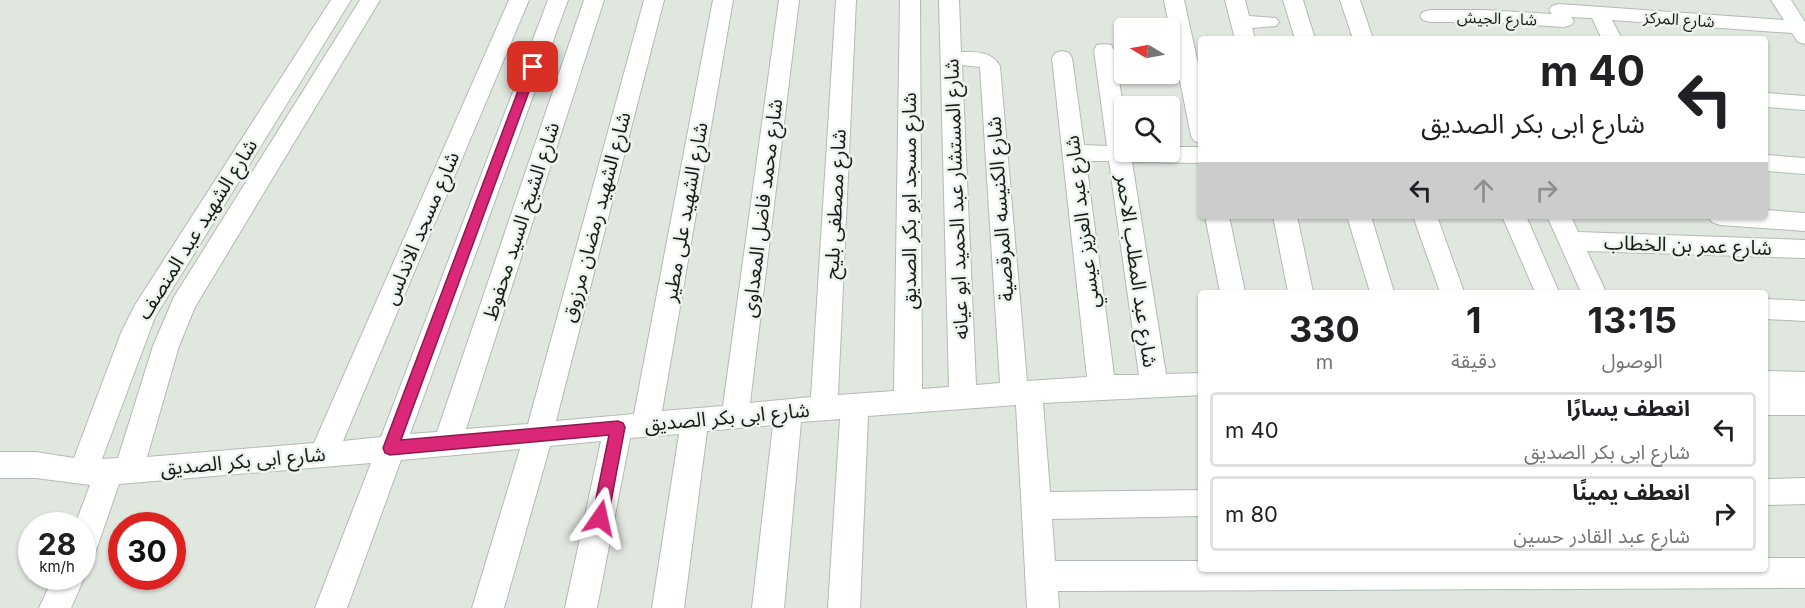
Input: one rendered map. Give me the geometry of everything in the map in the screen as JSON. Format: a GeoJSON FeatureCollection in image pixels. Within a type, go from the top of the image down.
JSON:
{"type":"FeatureCollection","features":[{"type":"Feature","properties":{"kind":"street","name":"شارع الشهيد عبد المنصف"},"geometry":{"type":"LineString","coordinates":[[94,512],[107,471],[134,333],[144,312],[341,0]]}},
{"type":"Feature","properties":{"kind":"street","name":"شارع الشهيد عبد المنصف"},"geometry":{"type":"LineString","coordinates":[[107,471],[166,346],[183,304],[370,0]]}},
{"type":"Feature","properties":{"kind":"street","name":"شارع مسجد الاندلس"},"geometry":{"type":"LineString","coordinates":[[323,455],[519,0]]}},
{"type":"Feature","properties":{"kind":"street"},"geometry":{"type":"LineString","coordinates":[[331,608],[558,0]]}},
{"type":"Feature","properties":{"kind":"street","name":"شارع الشيخ السيد محفوظ"},"geometry":{"type":"LineString","coordinates":[[447,443],[594,0]]}},
{"type":"Feature","properties":{"kind":"street","name":"شارع الشهيد رمضان مرزوق"},"geometry":{"type":"LineString","coordinates":[[488,608],[538,434],[654,0]]}},
{"type":"Feature","properties":{"kind":"street","name":"شارع الشهيد على مطير"},"geometry":{"type":"LineString","coordinates":[[581,608],[632,426],[723,0]]}},
{"type":"Feature","properties":{"kind":"street","name":"شارع محمد فاضل المعداوى"},"geometry":{"type":"LineString","coordinates":[[735,416],[789,0]]}},
{"type":"Feature","properties":{"kind":"street","name":"شارع مصطفى بليح"},"geometry":{"type":"LineString","coordinates":[[824,408],[846,0]]}},
{"type":"Feature","properties":{"kind":"street","name":"شارع مسجد ابو بكر الصديق"},"geometry":{"type":"LineString","coordinates":[[909,402],[910,0]]}},
{"type":"Feature","properties":{"kind":"street","name":"شارع المستشار عبد الحميد ابو عيانه"},"geometry":{"type":"LineString","coordinates":[[949,0],[963,398]]}},
{"type":"Feature","properties":{"kind":"street"},"geometry":{"type":"LineString","coordinates":[[1174,0],[1198,117]]}},
{"type":"Feature","properties":{"kind":"street"},"geometry":{"type":"LineString","coordinates":[[1235,0],[1243,31],[1269,22]]}},
{"type":"Feature","properties":{"kind":"street"},"geometry":{"type":"LineString","coordinates":[[1293,0],[1304,36]]}},
{"type":"Feature","properties":{"kind":"street"},"geometry":{"type":"LineString","coordinates":[[1350,0],[1362,36]]}},
{"type":"Feature","properties":{"kind":"street"},"geometry":{"type":"LineString","coordinates":[[1426,8],[1440,36]]}},
{"type":"Feature","properties":{"kind":"street","name":"شارع الجيش"},"geometry":{"type":"LineString","coordinates":[[1426,8],[1484,16],[1538,28],[1563,19]]}},
{"type":"Feature","properties":{"kind":"street"},"geometry":{"type":"LineString","coordinates":[[1599,13],[1610,36]]}},
{"type":"Feature","properties":{"kind":"street","name":"شارع المركز"},"geometry":{"type":"LineString","coordinates":[[1563,19],[1599,13],[1797,20]]}},
{"type":"Feature","properties":{"kind":"street"},"geometry":{"type":"LineString","coordinates":[[1484,16],[1492,36]]}},
{"type":"Feature","properties":{"kind":"street","name":"شارع عبد المطلب الاحمر"},"geometry":{"type":"LineString","coordinates":[[1104,50],[1114,115]]}},
{"type":"Feature","properties":{"kind":"street","name":"شارع الكنيسه المرقصية"},"geometry":{"type":"LineString","coordinates":[[951,58],[981,59],[990,66],[1021,394],[1036,506],[1043,608]]}},
{"type":"Feature","properties":{"kind":"street","name":"شارع عبد العزيز عيسي"},"geometry":{"type":"LineString","coordinates":[[1062,58],[1102,387]]}},
{"type":"Feature","properties":{"kind":"street"},"geometry":{"type":"LineString","coordinates":[[1769,94],[1805,103]]}},
{"type":"Feature","properties":{"kind":"street"},"geometry":{"type":"LineString","coordinates":[[1074,153],[1114,154]]}},
{"type":"Feature","properties":{"kind":"street"},"geometry":{"type":"LineString","coordinates":[[1180,155],[1198,155]]}},
{"type":"Feature","properties":{"kind":"street","name":"شارع عبد المطلب الاحمر"},"geometry":{"type":"LineString","coordinates":[[1121,162],[1154,384]]}},
{"type":"Feature","properties":{"kind":"street"},"geometry":{"type":"LineString","coordinates":[[1768,163],[1805,166]]}},
{"type":"Feature","properties":{"kind":"street"},"geometry":{"type":"LineString","coordinates":[[1218,219],[1233,290]]}},
{"type":"Feature","properties":{"kind":"street"},"geometry":{"type":"LineString","coordinates":[[1286,219],[1301,290]]}},
{"type":"Feature","properties":{"kind":"street"},"geometry":{"type":"LineString","coordinates":[[1360,219],[1381,290]]}},
{"type":"Feature","properties":{"kind":"street"},"geometry":{"type":"LineString","coordinates":[[1426,219],[1451,290]]}},
{"type":"Feature","properties":{"kind":"street"},"geometry":{"type":"LineString","coordinates":[[1515,219],[1546,290]]}},
{"type":"Feature","properties":{"kind":"street"},"geometry":{"type":"LineString","coordinates":[[1560,219],[1592,290]]}},
{"type":"Feature","properties":{"kind":"street"},"geometry":{"type":"LineString","coordinates":[[1762,219],[1805,222]]}},
{"type":"Feature","properties":{"kind":"street","name":"شارع عمر بن الخطاب"},"geometry":{"type":"LineString","coordinates":[[1570,241],[1805,249]]}},
{"type":"Feature","properties":{"kind":"street"},"geometry":{"type":"LineString","coordinates":[[1768,309],[1805,311]]}},
{"type":"Feature","properties":{"kind":"street"},"geometry":{"type":"LineString","coordinates":[[1768,382],[1805,383]]}},
{"type":"Feature","properties":{"kind":"street","name":"شارع ابى بكر الصديق"},"geometry":{"type":"LineString","coordinates":[[0,465],[36,465],[107,471],[323,455],[824,408],[1102,387],[1198,384]]}},
{"type":"Feature","properties":{"kind":"street"},"geometry":{"type":"LineString","coordinates":[[1768,403],[1805,403]]}},
{"type":"Feature","properties":{"kind":"street"},"geometry":{"type":"LineString","coordinates":[[844,608],[855,406]]}},
{"type":"Feature","properties":{"kind":"street"},"geometry":{"type":"LineString","coordinates":[[768,608],[788,411]]}},
{"type":"Feature","properties":{"kind":"street"},"geometry":{"type":"LineString","coordinates":[[668,608],[695,420]]}},
{"type":"Feature","properties":{"kind":"street"},"geometry":{"type":"LineString","coordinates":[[1768,492],[1805,491]]}},
{"type":"Feature","properties":{"kind":"street"},"geometry":{"type":"LineString","coordinates":[[1036,506],[1198,503]]}},
{"type":"Feature","properties":{"kind":"street"},"geometry":{"type":"LineString","coordinates":[[1041,576],[1805,573]]}},
{"type":"Feature","properties":{"kind":"street"},"geometry":{"type":"LineString","coordinates":[[55,608],[63,590]]}},
{"type":"Feature","properties":{"kind":"route"},"geometry":{"type":"LineString","coordinates":[[533,67],[390,448],[618,427],[600,518]]}}]}
